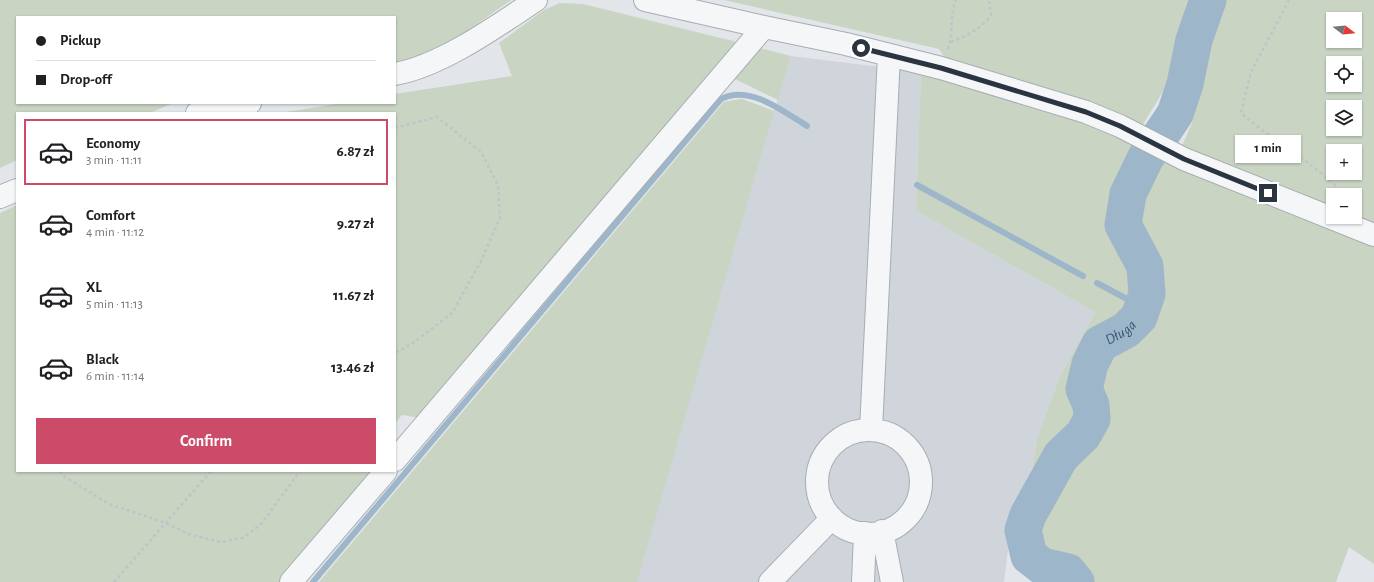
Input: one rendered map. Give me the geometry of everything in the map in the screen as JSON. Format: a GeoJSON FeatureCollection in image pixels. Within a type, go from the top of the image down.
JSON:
{"type":"FeatureCollection","features":[{"type":"Feature","properties":{"kind":"street"},"geometry":{"type":"LineString","coordinates":[[396,74],[439,59],[496,27],[536,0]]}},
{"type":"Feature","properties":{"kind":"street"},"geometry":{"type":"LineString","coordinates":[[645,0],[846,44],[1018,91],[1086,112],[1120,126],[1184,159],[1374,235]]}},
{"type":"Feature","properties":{"kind":"street"},"geometry":{"type":"LineString","coordinates":[[396,459],[764,27]]}},
{"type":"Feature","properties":{"kind":"street"},"geometry":{"type":"LineString","coordinates":[[871,430],[889,55]]}},
{"type":"Feature","properties":{"kind":"street"},"geometry":{"type":"LineString","coordinates":[[203,112],[245,104]]}},
{"type":"Feature","properties":{"kind":"street"},"geometry":{"type":"LineString","coordinates":[[0,197],[16,190]]}},
{"type":"Feature","properties":{"kind":"street"},"geometry":{"type":"LineString","coordinates":[[859,430],[871,430],[877,430],[893,435],[906,445],[916,460],[921,476],[920,494],[913,509],[902,522],[874,532],[853,531],[838,524],[826,511],[819,495],[817,478],[821,462],[830,447],[843,436],[859,430]]}},
{"type":"Feature","properties":{"kind":"street"},"geometry":{"type":"LineString","coordinates":[[291,582],[385,472]]}},
{"type":"Feature","properties":{"kind":"street"},"geometry":{"type":"LineString","coordinates":[[770,582],[832,518]]}},
{"type":"Feature","properties":{"kind":"street"},"geometry":{"type":"LineString","coordinates":[[863,582],[874,532]]}},
{"type":"Feature","properties":{"kind":"street"},"geometry":{"type":"LineString","coordinates":[[874,532],[892,582]]}},
{"type":"Feature","properties":{"kind":"path"},"geometry":{"type":"LineString","coordinates":[[956,0],[951,19],[951,42],[976,31],[985,24],[991,15],[989,0]]}},
{"type":"Feature","properties":{"kind":"path"},"geometry":{"type":"LineString","coordinates":[[1289,0],[1252,72],[1241,113],[1266,134],[1329,178],[1338,188]]}},
{"type":"Feature","properties":{"kind":"path"},"geometry":{"type":"LineString","coordinates":[[396,128],[437,117],[481,152],[498,185],[500,218],[481,261],[452,313],[413,343],[396,352]]}},
{"type":"Feature","properties":{"kind":"path"},"geometry":{"type":"LineString","coordinates":[[61,472],[65,477],[109,504],[166,523],[190,535],[220,542],[243,538],[261,524],[299,472]]}},
{"type":"Feature","properties":{"kind":"path"},"geometry":{"type":"LineString","coordinates":[[114,582],[210,472]]}},
{"type":"Feature","properties":{"kind":"shaded area"},"geometry":{"type":"Polygon","coordinates":[[[791,56],[921,72],[916,211],[1095,312],[1060,376],[1037,438],[1030,487],[1011,527],[1004,582],[319,582],[436,487],[724,102],[742,99],[774,111],[791,56]]]}},
{"type":"Feature","properties":{"kind":"green space"},"geometry":{"type":"Polygon","coordinates":[[[0,0],[511,0],[440,50],[396,66],[396,16],[16,16],[16,104],[171,104],[152,112],[16,112],[16,160],[0,168],[0,0]]]}},
{"type":"Feature","properties":{"kind":"green space"},"geometry":{"type":"Polygon","coordinates":[[[724,0],[1192,0],[1187,8],[1181,26],[1170,78],[1141,128],[947,61],[939,49],[724,0]]]}},
{"type":"Feature","properties":{"kind":"green space"},"geometry":{"type":"Polygon","coordinates":[[[1218,0],[1374,0],[1374,227],[1362,221],[1362,188],[1326,188],[1326,208],[1181,148],[1192,123],[1196,49],[1218,0]]]}},
{"type":"Feature","properties":{"kind":"green space"},"geometry":{"type":"Polygon","coordinates":[[[560,3],[583,4],[741,43],[422,418],[402,415],[396,422],[396,112],[286,112],[336,104],[396,104],[396,94],[512,76],[499,43],[544,10],[560,3]]]}},
{"type":"Feature","properties":{"kind":"green space"},"geometry":{"type":"Polygon","coordinates":[[[760,48],[791,56],[778,100],[733,78],[760,48]]]}},
{"type":"Feature","properties":{"kind":"green space"},"geometry":{"type":"Polygon","coordinates":[[[921,72],[1137,139],[1117,206],[1114,223],[1124,256],[1135,282],[1136,300],[1128,317],[1117,327],[1100,335],[1082,362],[1075,397],[1080,412],[1078,425],[1049,457],[1030,487],[1037,438],[1060,376],[1095,312],[916,211],[921,72]]]}},
{"type":"Feature","properties":{"kind":"green space"},"geometry":{"type":"Polygon","coordinates":[[[742,99],[774,111],[637,582],[319,582],[724,102],[742,99]]]}},
{"type":"Feature","properties":{"kind":"green space"},"geometry":{"type":"Polygon","coordinates":[[[1163,156],[1374,243],[1374,564],[1349,547],[1336,582],[1091,582],[1076,565],[1046,557],[1037,545],[1036,530],[1048,501],[1069,469],[1097,432],[1103,414],[1099,375],[1103,359],[1112,349],[1135,338],[1151,317],[1156,305],[1157,281],[1153,256],[1134,216],[1138,194],[1149,170],[1163,156]]]}},
{"type":"Feature","properties":{"kind":"green space"},"geometry":{"type":"Polygon","coordinates":[[[16,205],[16,472],[373,472],[279,582],[0,582],[0,213],[16,205]]]}},
{"type":"Feature","properties":{"kind":"waterway","name":"Długa"},"geometry":{"type":"LineString","coordinates":[[1076,582],[1068,572],[1042,566],[1029,556],[1023,530],[1028,515],[1061,456],[1083,435],[1092,419],[1091,405],[1084,389],[1090,364],[1100,344],[1126,330],[1139,317],[1147,294],[1145,266],[1123,225],[1128,194],[1146,157],[1175,114],[1185,84],[1194,40],[1208,0]]}},
{"type":"Feature","properties":{"kind":"waterway"},"geometry":{"type":"LineString","coordinates":[[313,582],[721,99],[731,95],[754,97],[776,107],[807,126]]}},
{"type":"Feature","properties":{"kind":"waterway"},"geometry":{"type":"LineString","coordinates":[[917,185],[1083,276]]}},
{"type":"Feature","properties":{"kind":"waterway"},"geometry":{"type":"LineString","coordinates":[[1097,283],[1142,307]]}},
{"type":"Feature","properties":{"kind":"route"},"geometry":{"type":"LineString","coordinates":[[861,48],[941,68],[1086,112],[1120,126],[1184,159],[1268,193]]}}]}
